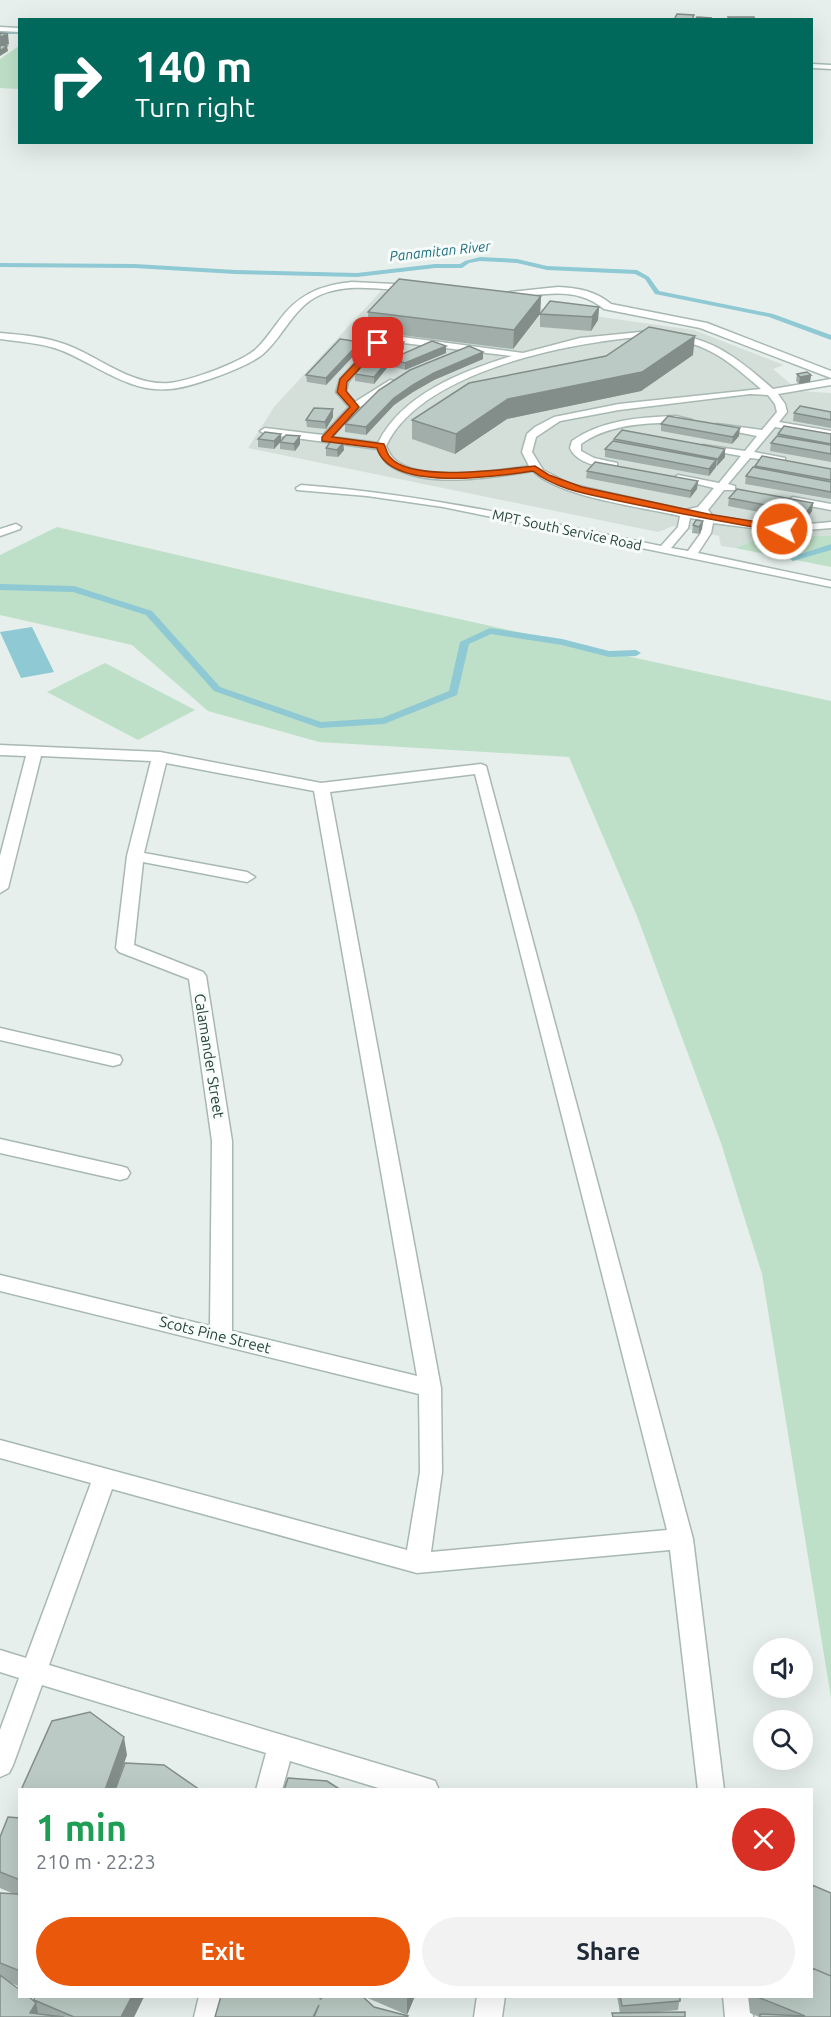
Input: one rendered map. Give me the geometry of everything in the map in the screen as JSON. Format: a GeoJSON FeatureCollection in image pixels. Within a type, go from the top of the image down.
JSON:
{"type":"FeatureCollection","features":[{"type":"Feature","properties":{"kind":"street"},"geometry":{"type":"LineString","coordinates":[[0,29],[18,30]]}},
{"type":"Feature","properties":{"kind":"street"},"geometry":{"type":"LineString","coordinates":[[813,66],[831,66]]}},
{"type":"Feature","properties":{"kind":"street"},"geometry":{"type":"LineString","coordinates":[[0,336],[51,343],[139,383],[155,387],[172,386],[258,354],[288,313],[315,293],[348,285],[366,284],[430,288]]}},
{"type":"Feature","properties":{"kind":"street"},"geometry":{"type":"LineString","coordinates":[[489,295],[517,296],[539,291],[561,291],[597,296],[608,307],[703,326],[830,377]]}},
{"type":"Feature","properties":{"kind":"street"},"geometry":{"type":"LineString","coordinates":[[0,750],[160,757],[321,788],[481,769],[681,1539],[711,1788]]}},
{"type":"Feature","properties":{"kind":"street"},"geometry":{"type":"LineString","coordinates":[[0,888],[35,752]]}},
{"type":"Feature","properties":{"kind":"street","name":"Calamander Street"},"geometry":{"type":"LineString","coordinates":[[160,757],[135,856],[124,948],[197,976],[222,1142],[221,1337]]}},
{"type":"Feature","properties":{"kind":"street"},"geometry":{"type":"LineString","coordinates":[[321,788],[430,1388],[431,1472],[417,1563]]}},
{"type":"Feature","properties":{"kind":"street"},"geometry":{"type":"LineString","coordinates":[[135,856],[247,878]]}},
{"type":"Feature","properties":{"kind":"street"},"geometry":{"type":"LineString","coordinates":[[0,1034],[113,1060]]}},
{"type":"Feature","properties":{"kind":"street"},"geometry":{"type":"LineString","coordinates":[[0,1146],[120,1173]]}},
{"type":"Feature","properties":{"kind":"street","name":"Scots Pine Street"},"geometry":{"type":"LineString","coordinates":[[0,1282],[430,1388]]}},
{"type":"Feature","properties":{"kind":"street"},"geometry":{"type":"LineString","coordinates":[[0,1449],[417,1563],[681,1539]]}},
{"type":"Feature","properties":{"kind":"street"},"geometry":{"type":"LineString","coordinates":[[0,1765],[36,1672],[104,1478]]}},
{"type":"Feature","properties":{"kind":"street"},"geometry":{"type":"LineString","coordinates":[[0,1661],[419,1788]]}},
{"type":"Feature","properties":{"kind":"street"},"geometry":{"type":"LineString","coordinates":[[270,1788],[281,1746]]}},
{"type":"Feature","properties":{"kind":"street"},"geometry":{"type":"LineString","coordinates":[[208,2017],[213,1998]]}},
{"type":"Feature","properties":{"kind":"street"},"geometry":{"type":"LineString","coordinates":[[488,2017],[491,1998]]}},
{"type":"Feature","properties":{"kind":"street"},"geometry":{"type":"LineString","coordinates":[[736,1998],[739,2017]]}},
{"type":"Feature","properties":{"kind":"lane"},"geometry":{"type":"LineString","coordinates":[[535,468],[470,477],[437,475],[398,467],[384,457],[381,446],[392,426],[413,405],[429,394],[524,355],[584,342],[650,334],[688,338],[717,349],[770,392],[783,408],[774,424],[722,487],[705,514],[706,533],[692,555]]}},
{"type":"Feature","properties":{"kind":"lane"},"geometry":{"type":"LineString","coordinates":[[354,407],[341,392],[343,381],[378,343],[395,339],[524,355]]}},
{"type":"Feature","properties":{"kind":"lane"},"geometry":{"type":"LineString","coordinates":[[584,342],[588,353]]}},
{"type":"Feature","properties":{"kind":"lane"},"geometry":{"type":"LineString","coordinates":[[445,358],[467,348]]}},
{"type":"Feature","properties":{"kind":"lane"},"geometry":{"type":"LineString","coordinates":[[326,439],[354,407],[404,376]]}},
{"type":"Feature","properties":{"kind":"lane"},"geometry":{"type":"LineString","coordinates":[[750,391],[761,384],[830,377]]}},
{"type":"Feature","properties":{"kind":"lane"},"geometry":{"type":"LineString","coordinates":[[830,377],[770,392],[750,391],[557,418],[538,429],[528,443],[527,452],[535,468],[545,477],[580,489],[686,513],[705,514],[782,529],[806,529],[831,525]]}},
{"type":"Feature","properties":{"kind":"lane"},"geometry":{"type":"LineString","coordinates":[[461,380],[484,383]]}},
{"type":"Feature","properties":{"kind":"lane"},"geometry":{"type":"LineString","coordinates":[[624,467],[591,461],[577,453],[575,448],[581,438],[658,418],[698,422]]}},
{"type":"Feature","properties":{"kind":"lane"},"geometry":{"type":"LineString","coordinates":[[709,424],[765,434]]}},
{"type":"Feature","properties":{"kind":"lane"},"geometry":{"type":"LineString","coordinates":[[774,424],[831,434]]}},
{"type":"Feature","properties":{"kind":"lane"},"geometry":{"type":"LineString","coordinates":[[610,429],[633,433]]}},
{"type":"Feature","properties":{"kind":"lane"},"geometry":{"type":"LineString","coordinates":[[265,431],[381,446]]}},
{"type":"Feature","properties":{"kind":"lane"},"geometry":{"type":"LineString","coordinates":[[691,444],[790,462]]}},
{"type":"Feature","properties":{"kind":"lane"},"geometry":{"type":"LineString","coordinates":[[668,476],[744,491]]}},
{"type":"Feature","properties":{"kind":"lane","name":"MPT South Service Road"},"geometry":{"type":"LineString","coordinates":[[301,488],[419,500],[831,584]]}},
{"type":"Feature","properties":{"kind":"lane"},"geometry":{"type":"LineString","coordinates":[[777,497],[831,507]]}},
{"type":"Feature","properties":{"kind":"lane"},"geometry":{"type":"LineString","coordinates":[[663,549],[684,528],[686,513]]}},
{"type":"Feature","properties":{"kind":"lane"},"geometry":{"type":"LineString","coordinates":[[0,533],[16,527]]}},
{"type":"Feature","properties":{"kind":"shaded area"},"geometry":{"type":"Polygon","coordinates":[[[381,291],[451,296],[694,330],[784,365],[773,369],[799,391],[831,393],[831,536],[768,535],[735,548],[721,546],[719,536],[673,526],[658,532],[248,448],[274,407],[381,291]]]}},
{"type":"Feature","properties":{"kind":"green space"},"geometry":{"type":"Polygon","coordinates":[[[18,47],[18,89],[0,88],[0,59],[18,47]]]}},
{"type":"Feature","properties":{"kind":"green space"},"geometry":{"type":"Polygon","coordinates":[[[57,527],[337,592],[831,701],[831,1698],[762,1274],[721,1143],[637,916],[569,757],[319,742],[208,711],[132,645],[0,615],[0,555],[57,527]]]}},
{"type":"Feature","properties":{"kind":"green space"},"geometry":{"type":"Polygon","coordinates":[[[768,535],[831,536],[831,567],[735,548],[768,535]]]}},
{"type":"Feature","properties":{"kind":"green space"},"geometry":{"type":"Polygon","coordinates":[[[105,663],[195,710],[138,740],[47,692],[105,663]]]}},
{"type":"Feature","properties":{"kind":"water"},"geometry":{"type":"Polygon","coordinates":[[[32,627],[54,672],[21,678],[0,632],[32,627]]]}},
{"type":"Feature","properties":{"kind":"building"},"geometry":{"type":"Polygon","coordinates":[[[677,14],[694,15],[693,18],[675,18],[677,14]]]}},
{"type":"Feature","properties":{"kind":"building"},"geometry":{"type":"Polygon","coordinates":[[[728,17],[754,17],[754,18],[728,17]]]}},
{"type":"Feature","properties":{"kind":"building"},"geometry":{"type":"Polygon","coordinates":[[[399,279],[541,296],[514,330],[368,312],[399,279]]]}},
{"type":"Feature","properties":{"kind":"building"},"geometry":{"type":"Polygon","coordinates":[[[550,301],[599,307],[592,317],[540,314],[550,301]]]}},
{"type":"Feature","properties":{"kind":"building"},"geometry":{"type":"Polygon","coordinates":[[[649,327],[695,336],[642,372],[508,399],[456,434],[412,420],[469,383],[606,356],[649,327]]]}},
{"type":"Feature","properties":{"kind":"building"},"geometry":{"type":"Polygon","coordinates":[[[340,339],[360,342],[326,378],[306,375],[340,339]]]}},
{"type":"Feature","properties":{"kind":"building"},"geometry":{"type":"Polygon","coordinates":[[[386,340],[404,342],[374,377],[355,374],[386,340]]]}},
{"type":"Feature","properties":{"kind":"building"},"geometry":{"type":"Polygon","coordinates":[[[432,341],[446,346],[405,363],[391,359],[432,341]]]}},
{"type":"Feature","properties":{"kind":"building"},"geometry":{"type":"Polygon","coordinates":[[[469,346],[483,352],[434,373],[413,385],[394,398],[366,427],[345,424],[379,390],[410,370],[469,346]]]}},
{"type":"Feature","properties":{"kind":"building"},"geometry":{"type":"Polygon","coordinates":[[[807,372],[811,375],[800,377],[797,374],[807,372]]]}},
{"type":"Feature","properties":{"kind":"building"},"geometry":{"type":"Polygon","coordinates":[[[800,406],[831,412],[831,420],[794,413],[800,406]]]}},
{"type":"Feature","properties":{"kind":"building"},"geometry":{"type":"Polygon","coordinates":[[[314,408],[333,409],[325,422],[306,420],[314,408]]]}},
{"type":"Feature","properties":{"kind":"building"},"geometry":{"type":"Polygon","coordinates":[[[668,416],[740,428],[733,437],[661,424],[668,416]]]}},
{"type":"Feature","properties":{"kind":"building"},"geometry":{"type":"Polygon","coordinates":[[[784,426],[831,434],[831,444],[778,434],[784,426]]]}},
{"type":"Feature","properties":{"kind":"building"},"geometry":{"type":"Polygon","coordinates":[[[622,430],[725,449],[718,459],[614,439],[622,430]]]}},
{"type":"Feature","properties":{"kind":"building"},"geometry":{"type":"Polygon","coordinates":[[[265,432],[281,434],[274,441],[258,439],[265,432]]]}},
{"type":"Feature","properties":{"kind":"building"},"geometry":{"type":"Polygon","coordinates":[[[286,435],[300,436],[294,444],[280,442],[286,435]]]}},
{"type":"Feature","properties":{"kind":"building"},"geometry":{"type":"Polygon","coordinates":[[[777,436],[831,445],[831,454],[771,443],[777,436]]]}},
{"type":"Feature","properties":{"kind":"building"},"geometry":{"type":"Polygon","coordinates":[[[331,441],[343,443],[337,450],[326,448],[331,441]]]}},
{"type":"Feature","properties":{"kind":"building"},"geometry":{"type":"Polygon","coordinates":[[[613,441],[716,460],[709,469],[605,449],[613,441]]]}},
{"type":"Feature","properties":{"kind":"building"},"geometry":{"type":"Polygon","coordinates":[[[762,456],[831,469],[831,480],[755,466],[762,456]]]}},
{"type":"Feature","properties":{"kind":"building"},"geometry":{"type":"Polygon","coordinates":[[[595,462],[698,481],[691,491],[587,471],[595,462]]]}},
{"type":"Feature","properties":{"kind":"building"},"geometry":{"type":"Polygon","coordinates":[[[753,467],[831,482],[831,492],[746,476],[753,467]]]}},
{"type":"Feature","properties":{"kind":"building"},"geometry":{"type":"Polygon","coordinates":[[[737,489],[813,503],[806,513],[729,498],[737,489]]]}},
{"type":"Feature","properties":{"kind":"building"},"geometry":{"type":"Polygon","coordinates":[[[696,520],[703,521],[699,527],[693,525],[696,520]]]}},
{"type":"Feature","properties":{"kind":"building"},"geometry":{"type":"Polygon","coordinates":[[[90,1712],[124,1737],[106,1788],[22,1788],[52,1721],[90,1712]]]}},
{"type":"Feature","properties":{"kind":"building"},"geometry":{"type":"Polygon","coordinates":[[[125,1763],[164,1765],[197,1788],[116,1788],[125,1763]]]}},
{"type":"Feature","properties":{"kind":"building"},"geometry":{"type":"Polygon","coordinates":[[[288,1778],[327,1781],[338,1788],[285,1788],[288,1778]]]}},
{"type":"Feature","properties":{"kind":"building"},"geometry":{"type":"Polygon","coordinates":[[[8,1817],[18,1818],[18,1879],[0,1872],[0,1837],[8,1817]]]}},
{"type":"Feature","properties":{"kind":"building"},"geometry":{"type":"Polygon","coordinates":[[[813,1885],[831,1893],[831,1976],[813,1968],[813,1885]]]}},
{"type":"Feature","properties":{"kind":"building"},"geometry":{"type":"Polygon","coordinates":[[[0,1893],[17,1894],[18,1970],[0,1963],[0,1893]]]}},
{"type":"Feature","properties":{"kind":"building"},"geometry":{"type":"Polygon","coordinates":[[[813,1968],[831,1976],[831,2017],[760,2017],[760,2014],[805,2016],[760,1998],[813,1998],[813,1968]]]}},
{"type":"Feature","properties":{"kind":"building"},"geometry":{"type":"Polygon","coordinates":[[[0,1975],[18,1988],[18,1998],[30,1998],[36,2003],[30,2013],[64,2017],[0,2017],[0,1975]]]}},
{"type":"Feature","properties":{"kind":"building"},"geometry":{"type":"Polygon","coordinates":[[[34,1998],[131,1998],[121,2017],[74,2017],[34,2000],[34,1998]]]}},
{"type":"Feature","properties":{"kind":"building"},"geometry":{"type":"Polygon","coordinates":[[[220,1998],[364,1998],[374,2007],[408,2016],[314,2017],[319,2005],[313,2017],[215,2017],[220,1998]]]}},
{"type":"Feature","properties":{"kind":"building"},"geometry":{"type":"Polygon","coordinates":[[[620,1998],[680,1998],[680,2001],[622,2006],[620,1998]]]}},
{"type":"Feature","properties":{"kind":"building"},"geometry":{"type":"Polygon","coordinates":[[[685,2012],[685,2017],[613,2017],[612,2013],[685,2012]]]}},
{"type":"Feature","properties":{"kind":"waterway"},"geometry":{"type":"LineString","coordinates":[[0,32],[18,33]]}},
{"type":"Feature","properties":{"kind":"waterway","name":"Panamitan River"},"geometry":{"type":"LineString","coordinates":[[0,265],[135,266],[235,272],[357,275],[435,266],[462,266],[467,262],[480,259],[517,261],[547,268],[637,272],[647,278],[657,293],[771,315],[831,338]]}},
{"type":"Feature","properties":{"kind":"waterway","name":"Panamitan River"},"geometry":{"type":"LineString","coordinates":[[793,558],[831,547]]}},
{"type":"Feature","properties":{"kind":"waterway"},"geometry":{"type":"LineString","coordinates":[[0,587],[74,589],[149,613],[217,689],[320,725],[384,721],[454,693],[465,642],[490,631],[562,642],[609,654],[636,653]]}},
{"type":"Feature","properties":{"kind":"route"},"geometry":{"type":"LineString","coordinates":[[378,343],[343,381],[341,392],[354,407],[326,439],[381,446],[384,457],[390,462],[416,472],[470,477],[535,468],[545,477],[580,489],[662,508],[760,527],[782,529]]}}]}
